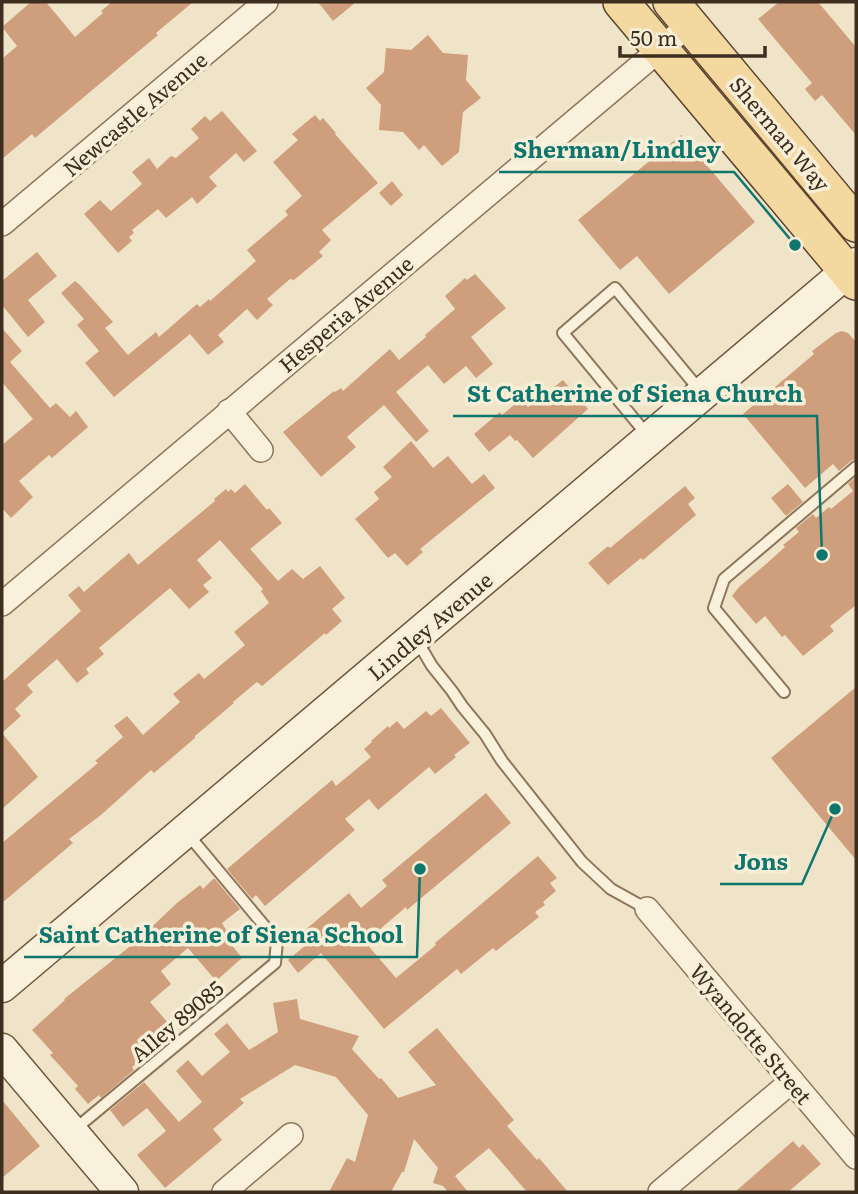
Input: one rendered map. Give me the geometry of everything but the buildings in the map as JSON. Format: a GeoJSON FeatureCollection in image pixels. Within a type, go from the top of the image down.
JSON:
{"type":"FeatureCollection","features":[{"type":"Feature","properties":{"kind":"main road","name":"Sherman Way"},"geometry":{"type":"LineString","coordinates":[[621,2],[853,272]]}},
{"type":"Feature","properties":{"kind":"main road","name":"Sherman Way"},"geometry":{"type":"LineString","coordinates":[[682,9],[856,224]]}},
{"type":"Feature","properties":{"kind":"main road","name":"Lindley Avenue"},"geometry":{"type":"LineString","coordinates":[[2,986],[702,393],[853,272]]}},
{"type":"Feature","properties":{"kind":"main road"},"geometry":{"type":"LineString","coordinates":[[2,1049],[122,1192]]}},
{"type":"Feature","properties":{"kind":"street","name":"Newcastle Avenue"},"geometry":{"type":"LineString","coordinates":[[2,224],[266,2]]}},
{"type":"Feature","properties":{"kind":"street","name":"Hesperia Avenue"},"geometry":{"type":"LineString","coordinates":[[2,604],[660,49],[682,9]]}},
{"type":"Feature","properties":{"kind":"street"},"geometry":{"type":"LineString","coordinates":[[229,411],[261,450]]}},
{"type":"Feature","properties":{"kind":"street","name":"Wyandotte Street"},"geometry":{"type":"LineString","coordinates":[[647,909],[856,1157]]}},
{"type":"Feature","properties":{"kind":"street"},"geometry":{"type":"LineString","coordinates":[[660,1192],[792,1081]]}},
{"type":"Feature","properties":{"kind":"street"},"geometry":{"type":"LineString","coordinates":[[224,1192],[291,1135]]}},
{"type":"Feature","properties":{"kind":"lane"},"geometry":{"type":"LineString","coordinates":[[649,438],[563,333],[615,288],[702,393]]}},
{"type":"Feature","properties":{"kind":"lane"},"geometry":{"type":"LineString","coordinates":[[784,692],[714,608],[724,579],[856,467]]}},
{"type":"Feature","properties":{"kind":"lane"},"geometry":{"type":"LineString","coordinates":[[415,636],[432,666],[485,734],[502,761],[582,862],[611,890],[647,909]]}},
{"type":"Feature","properties":{"kind":"lane","name":"Alley 89085"},"geometry":{"type":"LineString","coordinates":[[71,1133],[275,963],[277,941],[185,830]]}},
{"type":"Feature","properties":{"kind":"place","name":"Sherman/Lindley"},"geometry":{"type":"Point","coordinates":[795,245]}},
{"type":"Feature","properties":{"kind":"place","name":"St Catherine of Siena Church"},"geometry":{"type":"Point","coordinates":[822,555]}},
{"type":"Feature","properties":{"kind":"place","name":"Jons"},"geometry":{"type":"Point","coordinates":[835,809]}},
{"type":"Feature","properties":{"kind":"place","name":"Saint Catherine of Siena School"},"geometry":{"type":"Point","coordinates":[420,869]}}]}
